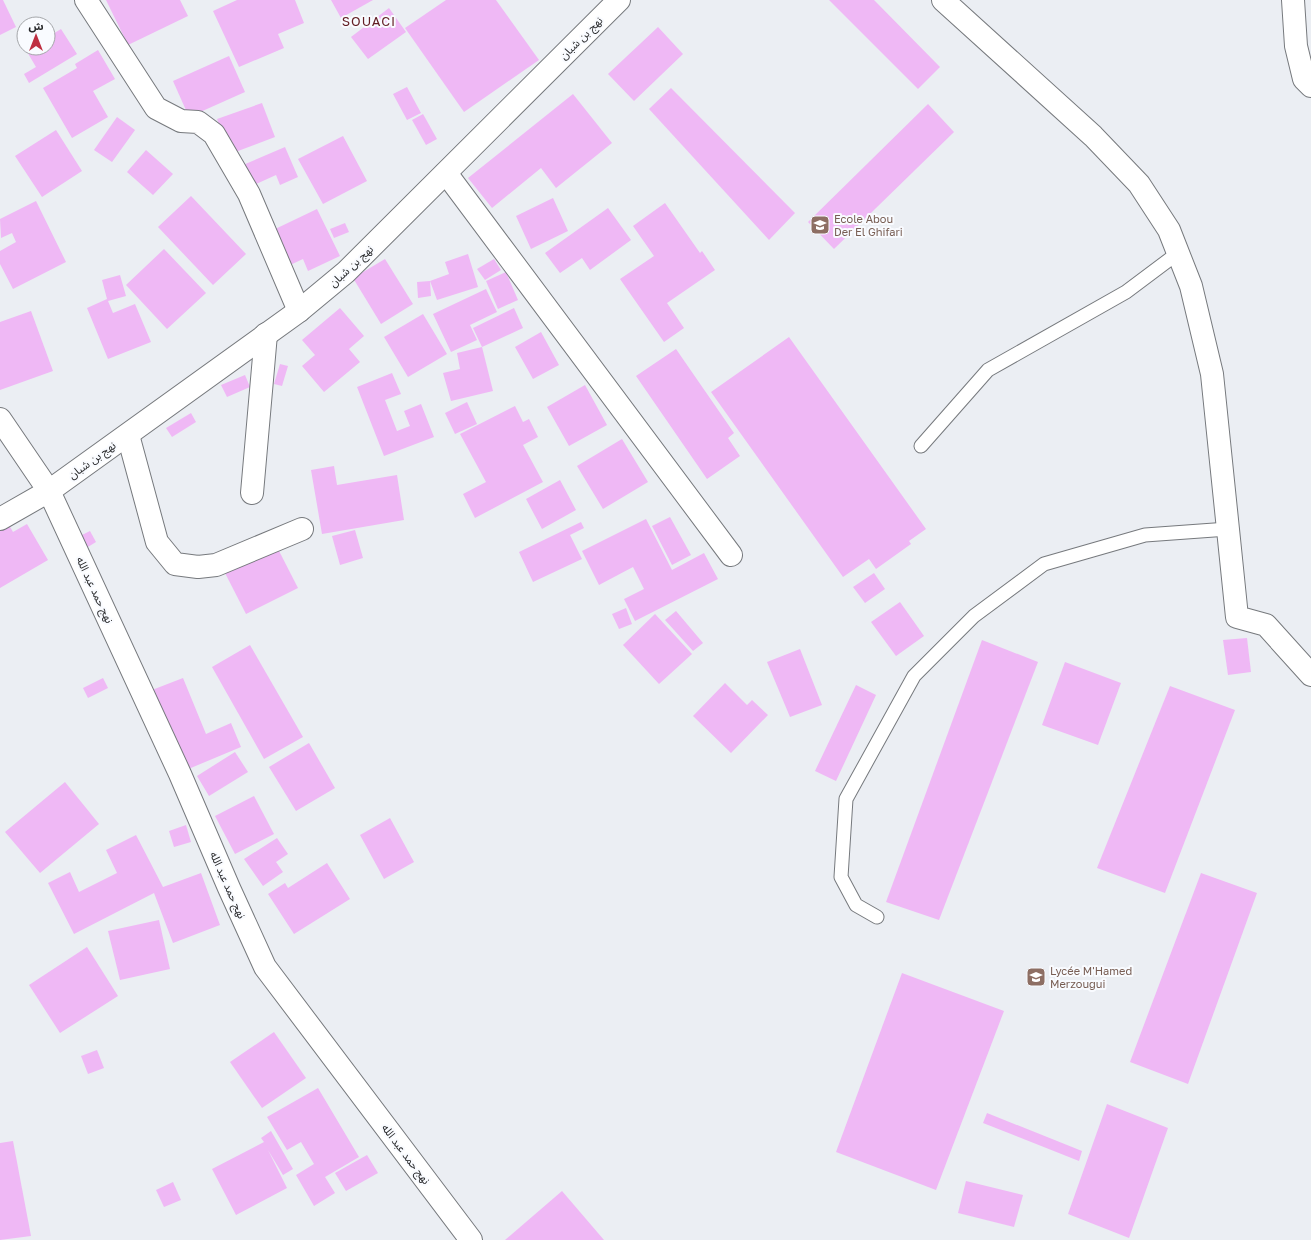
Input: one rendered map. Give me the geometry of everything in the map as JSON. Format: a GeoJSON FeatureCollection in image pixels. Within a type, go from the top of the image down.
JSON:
{"type":"FeatureCollection","features":[{"type":"Feature","properties":{"kind":"street"},"geometry":{"type":"LineString","coordinates":[[86,0],[156,108],[181,121],[198,122],[214,134],[249,194],[299,311]]}},
{"type":"Feature","properties":{"kind":"street","name":"نهج بن شبان"},"geometry":{"type":"LineString","coordinates":[[0,519],[49,491],[299,311],[346,272],[618,0]]}},
{"type":"Feature","properties":{"kind":"street"},"geometry":{"type":"LineString","coordinates":[[943,0],[1093,136],[1139,184],[1169,230],[1191,286],[1212,374],[1237,617],[1266,625],[1311,675]]}},
{"type":"Feature","properties":{"kind":"street"},"geometry":{"type":"LineString","coordinates":[[1292,0],[1296,46],[1304,79],[1311,86]]}},
{"type":"Feature","properties":{"kind":"street"},"geometry":{"type":"LineString","coordinates":[[446,173],[731,556]]}},
{"type":"Feature","properties":{"kind":"street"},"geometry":{"type":"LineString","coordinates":[[252,493],[266,334]]}},
{"type":"Feature","properties":{"kind":"street","name":"نهج حمد عبد الله"},"geometry":{"type":"LineString","coordinates":[[0,419],[49,491],[180,774],[265,968],[471,1240]]}},
{"type":"Feature","properties":{"kind":"street"},"geometry":{"type":"LineString","coordinates":[[128,434],[157,542],[175,564],[198,567],[216,565],[302,529]]}},
{"type":"Feature","properties":{"kind":"lane"},"geometry":{"type":"LineString","coordinates":[[921,446],[988,370],[1126,292],[1178,252]]}},
{"type":"Feature","properties":{"kind":"lane"},"geometry":{"type":"LineString","coordinates":[[878,917],[856,906],[841,877],[846,799],[914,676],[974,616],[1044,564],[1145,535],[1228,529]]}},
{"type":"Feature","properties":{"kind":"building"},"geometry":{"type":"Polygon","coordinates":[[[0,0],[3,0],[16,27],[0,35],[0,0]]]}},
{"type":"Feature","properties":{"kind":"building"},"geometry":{"type":"Polygon","coordinates":[[[106,0],[180,0],[188,16],[128,45],[106,0]]]}},
{"type":"Feature","properties":{"kind":"building"},"geometry":{"type":"Polygon","coordinates":[[[237,0],[295,0],[304,23],[278,34],[284,48],[239,67],[213,11],[237,0]]]}},
{"type":"Feature","properties":{"kind":"building"},"geometry":{"type":"Polygon","coordinates":[[[331,0],[373,0],[341,18],[331,0]]]}},
{"type":"Feature","properties":{"kind":"building"},"geometry":{"type":"Polygon","coordinates":[[[446,0],[496,0],[539,60],[464,112],[405,28],[446,0]]]}},
{"type":"Feature","properties":{"kind":"building"},"geometry":{"type":"Polygon","coordinates":[[[829,0],[874,0],[940,67],[918,89],[829,0]]]}},
{"type":"Feature","properties":{"kind":"building"},"geometry":{"type":"Polygon","coordinates":[[[389,8],[406,32],[368,59],[351,37],[389,8]]]}},
{"type":"Feature","properties":{"kind":"building"},"geometry":{"type":"Polygon","coordinates":[[[658,27],[683,54],[634,101],[608,74],[658,27]]]}},
{"type":"Feature","properties":{"kind":"building"},"geometry":{"type":"Polygon","coordinates":[[[61,29],[77,54],[29,83],[24,74],[36,67],[30,56],[56,56],[56,32],[61,29]]]}},
{"type":"Feature","properties":{"kind":"building"},"geometry":{"type":"Polygon","coordinates":[[[98,50],[115,79],[93,91],[108,117],[72,138],[43,88],[77,68],[75,64],[98,50]]]}},
{"type":"Feature","properties":{"kind":"building"},"geometry":{"type":"Polygon","coordinates":[[[229,56],[245,92],[189,117],[173,81],[229,56]]]}},
{"type":"Feature","properties":{"kind":"building"},"geometry":{"type":"Polygon","coordinates":[[[407,87],[421,113],[407,120],[393,94],[407,87]]]}},
{"type":"Feature","properties":{"kind":"building"},"geometry":{"type":"Polygon","coordinates":[[[671,88],[795,213],[769,240],[649,109],[671,88]]]}},
{"type":"Feature","properties":{"kind":"building"},"geometry":{"type":"Polygon","coordinates":[[[573,94],[612,143],[556,188],[541,168],[492,208],[468,178],[573,94]]]}},
{"type":"Feature","properties":{"kind":"building"},"geometry":{"type":"Polygon","coordinates":[[[262,103],[275,137],[230,154],[217,119],[262,103]]]}},
{"type":"Feature","properties":{"kind":"building"},"geometry":{"type":"Polygon","coordinates":[[[928,104],[954,132],[834,249],[808,222],[928,104]]]}},
{"type":"Feature","properties":{"kind":"building"},"geometry":{"type":"Polygon","coordinates":[[[423,114],[437,139],[426,145],[412,120],[423,114]]]}},
{"type":"Feature","properties":{"kind":"building"},"geometry":{"type":"Polygon","coordinates":[[[117,117],[135,130],[112,162],[94,150],[117,117]]]}},
{"type":"Feature","properties":{"kind":"building"},"geometry":{"type":"Polygon","coordinates":[[[56,130],[82,171],[42,197],[15,156],[56,130]]]}},
{"type":"Feature","properties":{"kind":"building"},"geometry":{"type":"Polygon","coordinates":[[[343,136],[367,181],[323,204],[298,159],[343,136]]]}},
{"type":"Feature","properties":{"kind":"building"},"geometry":{"type":"Polygon","coordinates":[[[285,147],[298,177],[280,185],[276,175],[252,186],[243,165],[285,147]]]}},
{"type":"Feature","properties":{"kind":"building"},"geometry":{"type":"Polygon","coordinates":[[[146,150],[173,174],[153,195],[127,172],[146,150]]]}},
{"type":"Feature","properties":{"kind":"building"},"geometry":{"type":"Polygon","coordinates":[[[191,196],[246,254],[213,285],[158,227],[191,196]]]}},
{"type":"Feature","properties":{"kind":"building"},"geometry":{"type":"Polygon","coordinates":[[[553,198],[568,231],[531,249],[516,216],[553,198]]]}},
{"type":"Feature","properties":{"kind":"building"},"geometry":{"type":"Polygon","coordinates":[[[36,201],[66,262],[13,289],[0,264],[0,251],[16,242],[12,233],[1,238],[0,219],[36,201]]]}},
{"type":"Feature","properties":{"kind":"building"},"geometry":{"type":"Polygon","coordinates":[[[665,203],[700,253],[702,251],[715,270],[667,303],[684,328],[664,342],[620,279],[654,256],[633,226],[665,203]]]}},
{"type":"Feature","properties":{"kind":"building"},"geometry":{"type":"Polygon","coordinates":[[[608,208],[631,240],[590,270],[582,258],[560,273],[545,253],[608,208]]]}},
{"type":"Feature","properties":{"kind":"building"},"geometry":{"type":"Polygon","coordinates":[[[317,209],[340,256],[308,271],[303,259],[288,266],[271,231],[317,209]]]}},
{"type":"Feature","properties":{"kind":"building"},"geometry":{"type":"Polygon","coordinates":[[[345,223],[349,232],[334,238],[330,229],[345,223]]]}},
{"type":"Feature","properties":{"kind":"building"},"geometry":{"type":"Polygon","coordinates":[[[164,249],[206,293],[167,329],[126,285],[164,249]]]}},
{"type":"Feature","properties":{"kind":"building"},"geometry":{"type":"Polygon","coordinates":[[[468,254],[478,287],[437,300],[430,281],[449,274],[445,262],[468,254]]]}},
{"type":"Feature","properties":{"kind":"building"},"geometry":{"type":"Polygon","coordinates":[[[385,259],[413,304],[381,324],[353,278],[385,259]]]}},
{"type":"Feature","properties":{"kind":"building"},"geometry":{"type":"Polygon","coordinates":[[[494,259],[501,270],[485,280],[477,269],[494,259]]]}},
{"type":"Feature","properties":{"kind":"building"},"geometry":{"type":"Polygon","coordinates":[[[506,272],[518,300],[498,309],[486,281],[506,272]]]}},
{"type":"Feature","properties":{"kind":"building"},"geometry":{"type":"Polygon","coordinates":[[[120,275],[126,296],[108,301],[113,313],[135,304],[151,342],[108,359],[87,308],[107,299],[102,280],[120,275]]]}},
{"type":"Feature","properties":{"kind":"building"},"geometry":{"type":"Polygon","coordinates":[[[430,281],[431,296],[418,298],[417,282],[430,281]]]}},
{"type":"Feature","properties":{"kind":"building"},"geometry":{"type":"Polygon","coordinates":[[[486,289],[497,312],[470,325],[477,340],[451,352],[433,314],[486,289]]]}},
{"type":"Feature","properties":{"kind":"building"},"geometry":{"type":"Polygon","coordinates":[[[340,308],[364,336],[349,349],[360,362],[324,392],[302,366],[315,355],[302,340],[340,308]]]}},
{"type":"Feature","properties":{"kind":"building"},"geometry":{"type":"Polygon","coordinates":[[[514,308],[523,328],[482,347],[473,328],[514,308]]]}},
{"type":"Feature","properties":{"kind":"building"},"geometry":{"type":"Polygon","coordinates":[[[31,311],[53,371],[0,390],[0,322],[31,311]]]}},
{"type":"Feature","properties":{"kind":"building"},"geometry":{"type":"Polygon","coordinates":[[[423,314],[447,354],[408,377],[384,337],[423,314]]]}},
{"type":"Feature","properties":{"kind":"building"},"geometry":{"type":"Polygon","coordinates":[[[541,332],[559,365],[533,379],[515,347],[541,332]]]}},
{"type":"Feature","properties":{"kind":"building"},"geometry":{"type":"Polygon","coordinates":[[[789,337],[926,529],[909,541],[911,544],[876,569],[869,559],[843,577],[711,392],[789,337]]]}},
{"type":"Feature","properties":{"kind":"building"},"geometry":{"type":"Polygon","coordinates":[[[482,347],[493,391],[451,401],[443,373],[460,369],[457,353],[482,347]]]}},
{"type":"Feature","properties":{"kind":"building"},"geometry":{"type":"Polygon","coordinates":[[[676,349],[734,433],[728,438],[740,456],[707,479],[636,376],[676,349]]]}},
{"type":"Feature","properties":{"kind":"building"},"geometry":{"type":"Polygon","coordinates":[[[280,364],[288,366],[282,386],[274,384],[280,364]]]}},
{"type":"Feature","properties":{"kind":"building"},"geometry":{"type":"Polygon","coordinates":[[[392,373],[401,394],[385,400],[397,431],[410,426],[404,411],[421,404],[434,437],[384,456],[357,387],[392,373]]]}},
{"type":"Feature","properties":{"kind":"building"},"geometry":{"type":"Polygon","coordinates":[[[245,375],[250,387],[227,397],[221,385],[245,375]]]}},
{"type":"Feature","properties":{"kind":"building"},"geometry":{"type":"Polygon","coordinates":[[[585,385],[607,425],[569,446],[547,407],[585,385]]]}},
{"type":"Feature","properties":{"kind":"building"},"geometry":{"type":"Polygon","coordinates":[[[467,402],[477,424],[455,434],[445,413],[467,402]]]}},
{"type":"Feature","properties":{"kind":"building"},"geometry":{"type":"Polygon","coordinates":[[[515,406],[523,422],[529,419],[538,437],[523,445],[543,482],[475,518],[463,494],[486,482],[460,434],[515,406]]]}},
{"type":"Feature","properties":{"kind":"building"},"geometry":{"type":"Polygon","coordinates":[[[191,413],[196,422],[172,437],[166,428],[191,413]]]}},
{"type":"Feature","properties":{"kind":"building"},"geometry":{"type":"Polygon","coordinates":[[[622,439],[648,482],[603,509],[577,466],[622,439]]]}},
{"type":"Feature","properties":{"kind":"building"},"geometry":{"type":"Polygon","coordinates":[[[334,466],[337,485],[397,475],[404,520],[322,534],[311,470],[334,466]]]}},
{"type":"Feature","properties":{"kind":"building"},"geometry":{"type":"Polygon","coordinates":[[[560,480],[576,510],[542,529],[526,499],[560,480]]]}},
{"type":"Feature","properties":{"kind":"building"},"geometry":{"type":"Polygon","coordinates":[[[670,517],[691,555],[672,565],[652,526],[670,517]]]}},
{"type":"Feature","properties":{"kind":"building"},"geometry":{"type":"Polygon","coordinates":[[[646,519],[672,570],[704,553],[718,579],[635,621],[624,599],[644,589],[633,567],[599,585],[582,551],[646,519]]]}},
{"type":"Feature","properties":{"kind":"building"},"geometry":{"type":"Polygon","coordinates":[[[581,522],[584,528],[570,535],[582,559],[533,582],[519,552],[581,522]]]}},
{"type":"Feature","properties":{"kind":"building"},"geometry":{"type":"Polygon","coordinates":[[[27,524],[48,560],[0,588],[0,530],[9,525],[13,532],[27,524]]]}},
{"type":"Feature","properties":{"kind":"building"},"geometry":{"type":"Polygon","coordinates":[[[355,530],[363,558],[340,565],[332,536],[355,530]]]}},
{"type":"Feature","properties":{"kind":"building"},"geometry":{"type":"Polygon","coordinates":[[[90,531],[96,542],[83,550],[76,538],[90,531]]]}},
{"type":"Feature","properties":{"kind":"building"},"geometry":{"type":"Polygon","coordinates":[[[277,547],[298,588],[246,614],[225,573],[277,547]]]}},
{"type":"Feature","properties":{"kind":"building"},"geometry":{"type":"Polygon","coordinates":[[[874,573],[885,589],[865,603],[853,587],[874,573]]]}},
{"type":"Feature","properties":{"kind":"building"},"geometry":{"type":"Polygon","coordinates":[[[900,602],[924,636],[896,656],[871,622],[900,602]]]}},
{"type":"Feature","properties":{"kind":"building"},"geometry":{"type":"Polygon","coordinates":[[[626,608],[632,624],[619,629],[612,614],[626,608]]]}},
{"type":"Feature","properties":{"kind":"building"},"geometry":{"type":"Polygon","coordinates":[[[676,611],[703,643],[693,651],[665,620],[676,611]]]}},
{"type":"Feature","properties":{"kind":"building"},"geometry":{"type":"Polygon","coordinates":[[[655,614],[692,654],[659,684],[623,645],[655,614]]]}},
{"type":"Feature","properties":{"kind":"building"},"geometry":{"type":"Polygon","coordinates":[[[1247,638],[1251,672],[1228,675],[1223,640],[1247,638]]]}},
{"type":"Feature","properties":{"kind":"building"},"geometry":{"type":"Polygon","coordinates":[[[982,640],[1038,662],[939,920],[886,902],[982,640]]]}},
{"type":"Feature","properties":{"kind":"building"},"geometry":{"type":"Polygon","coordinates":[[[250,645],[303,737],[264,759],[212,667],[250,645]]]}},
{"type":"Feature","properties":{"kind":"building"},"geometry":{"type":"Polygon","coordinates":[[[800,649],[822,705],[790,717],[767,662],[800,649]]]}},
{"type":"Feature","properties":{"kind":"building"},"geometry":{"type":"Polygon","coordinates":[[[1065,662],[1121,683],[1098,745],[1042,725],[1065,662]]]}},
{"type":"Feature","properties":{"kind":"building"},"geometry":{"type":"Polygon","coordinates":[[[103,678],[108,688],[88,698],[83,688],[103,678]]]}},
{"type":"Feature","properties":{"kind":"building"},"geometry":{"type":"Polygon","coordinates":[[[183,678],[206,734],[231,723],[241,747],[186,770],[152,690],[183,678]]]}},
{"type":"Feature","properties":{"kind":"building"},"geometry":{"type":"Polygon","coordinates":[[[725,683],[747,705],[752,700],[768,715],[731,753],[693,716],[725,683]]]}},
{"type":"Feature","properties":{"kind":"building"},"geometry":{"type":"Polygon","coordinates":[[[856,685],[876,695],[836,781],[815,771],[856,685]]]}},
{"type":"Feature","properties":{"kind":"building"},"geometry":{"type":"Polygon","coordinates":[[[1170,686],[1235,710],[1165,893],[1097,868],[1170,686]]]}},
{"type":"Feature","properties":{"kind":"building"},"geometry":{"type":"Polygon","coordinates":[[[309,743],[335,788],[296,811],[269,767],[309,743]]]}},
{"type":"Feature","properties":{"kind":"building"},"geometry":{"type":"Polygon","coordinates":[[[235,752],[248,772],[209,796],[197,776],[235,752]]]}},
{"type":"Feature","properties":{"kind":"building"},"geometry":{"type":"Polygon","coordinates":[[[65,782],[99,824],[40,873],[5,832],[65,782]]]}},
{"type":"Feature","properties":{"kind":"building"},"geometry":{"type":"Polygon","coordinates":[[[254,796],[274,834],[235,854],[215,816],[254,796]]]}},
{"type":"Feature","properties":{"kind":"building"},"geometry":{"type":"Polygon","coordinates":[[[390,818],[414,862],[384,879],[360,835],[390,818]]]}},
{"type":"Feature","properties":{"kind":"building"},"geometry":{"type":"Polygon","coordinates":[[[186,825],[191,842],[174,847],[169,831],[186,825]]]}},
{"type":"Feature","properties":{"kind":"building"},"geometry":{"type":"Polygon","coordinates":[[[136,835],[163,887],[201,873],[220,925],[173,943],[154,893],[74,934],[48,883],[70,872],[79,892],[117,873],[106,850],[136,835]]]}},
{"type":"Feature","properties":{"kind":"building"},"geometry":{"type":"Polygon","coordinates":[[[277,838],[288,854],[276,862],[283,872],[263,886],[244,859],[277,838]]]}},
{"type":"Feature","properties":{"kind":"building"},"geometry":{"type":"Polygon","coordinates":[[[327,863],[350,899],[294,934],[268,894],[285,883],[288,888],[327,863]]]}},
{"type":"Feature","properties":{"kind":"building"},"geometry":{"type":"Polygon","coordinates":[[[1201,873],[1257,893],[1188,1084],[1130,1062],[1201,873]]]}},
{"type":"Feature","properties":{"kind":"building"},"geometry":{"type":"Polygon","coordinates":[[[159,920],[170,969],[120,980],[108,931],[159,920]]]}},
{"type":"Feature","properties":{"kind":"building"},"geometry":{"type":"Polygon","coordinates":[[[87,947],[118,996],[60,1033],[29,985],[87,947]]]}},
{"type":"Feature","properties":{"kind":"building"},"geometry":{"type":"Polygon","coordinates":[[[902,973],[1004,1011],[936,1190],[836,1152],[902,973]]]}},
{"type":"Feature","properties":{"kind":"building"},"geometry":{"type":"Polygon","coordinates":[[[274,1032],[306,1078],[262,1108],[230,1062],[274,1032]]]}},
{"type":"Feature","properties":{"kind":"building"},"geometry":{"type":"Polygon","coordinates":[[[97,1050],[104,1068],[88,1074],[81,1056],[97,1050]]]}},
{"type":"Feature","properties":{"kind":"building"},"geometry":{"type":"Polygon","coordinates":[[[318,1088],[359,1157],[325,1177],[335,1193],[314,1206],[296,1175],[314,1164],[301,1142],[287,1150],[267,1117],[318,1088]]]}},
{"type":"Feature","properties":{"kind":"building"},"geometry":{"type":"Polygon","coordinates":[[[1107,1104],[1168,1128],[1129,1238],[1068,1214],[1107,1104]]]}},
{"type":"Feature","properties":{"kind":"building"},"geometry":{"type":"Polygon","coordinates":[[[987,1113],[1082,1151],[1079,1161],[983,1123],[987,1113]]]}},
{"type":"Feature","properties":{"kind":"building"},"geometry":{"type":"Polygon","coordinates":[[[271,1131],[293,1169],[283,1175],[268,1150],[287,1188],[236,1215],[212,1169],[264,1142],[261,1138],[271,1131]]]}},
{"type":"Feature","properties":{"kind":"building"},"geometry":{"type":"Polygon","coordinates":[[[13,1141],[31,1236],[0,1240],[0,1143],[13,1141]]]}},
{"type":"Feature","properties":{"kind":"building"},"geometry":{"type":"Polygon","coordinates":[[[367,1155],[378,1173],[346,1191],[335,1173],[367,1155]]]}},
{"type":"Feature","properties":{"kind":"building"},"geometry":{"type":"Polygon","coordinates":[[[966,1181],[1023,1195],[1014,1227],[958,1213],[966,1181]]]}},
{"type":"Feature","properties":{"kind":"building"},"geometry":{"type":"Polygon","coordinates":[[[173,1182],[181,1200],[164,1207],[156,1190],[173,1182]]]}},
{"type":"Feature","properties":{"kind":"building"},"geometry":{"type":"Polygon","coordinates":[[[562,1191],[604,1240],[505,1240],[562,1191]]]}},
{"type":"Feature","properties":{"kind":"place","name":"Ecole Abou Der El Ghifari"},"geometry":{"type":"Point","coordinates":[820,225]}},
{"type":"Feature","properties":{"kind":"place","name":"Lycée M'Hamed Merzougui"},"geometry":{"type":"Point","coordinates":[1036,977]}},
{"type":"Feature","properties":{"kind":"district","name":"SOUACI"},"geometry":{"type":"Point","coordinates":[369,21]}}]}
